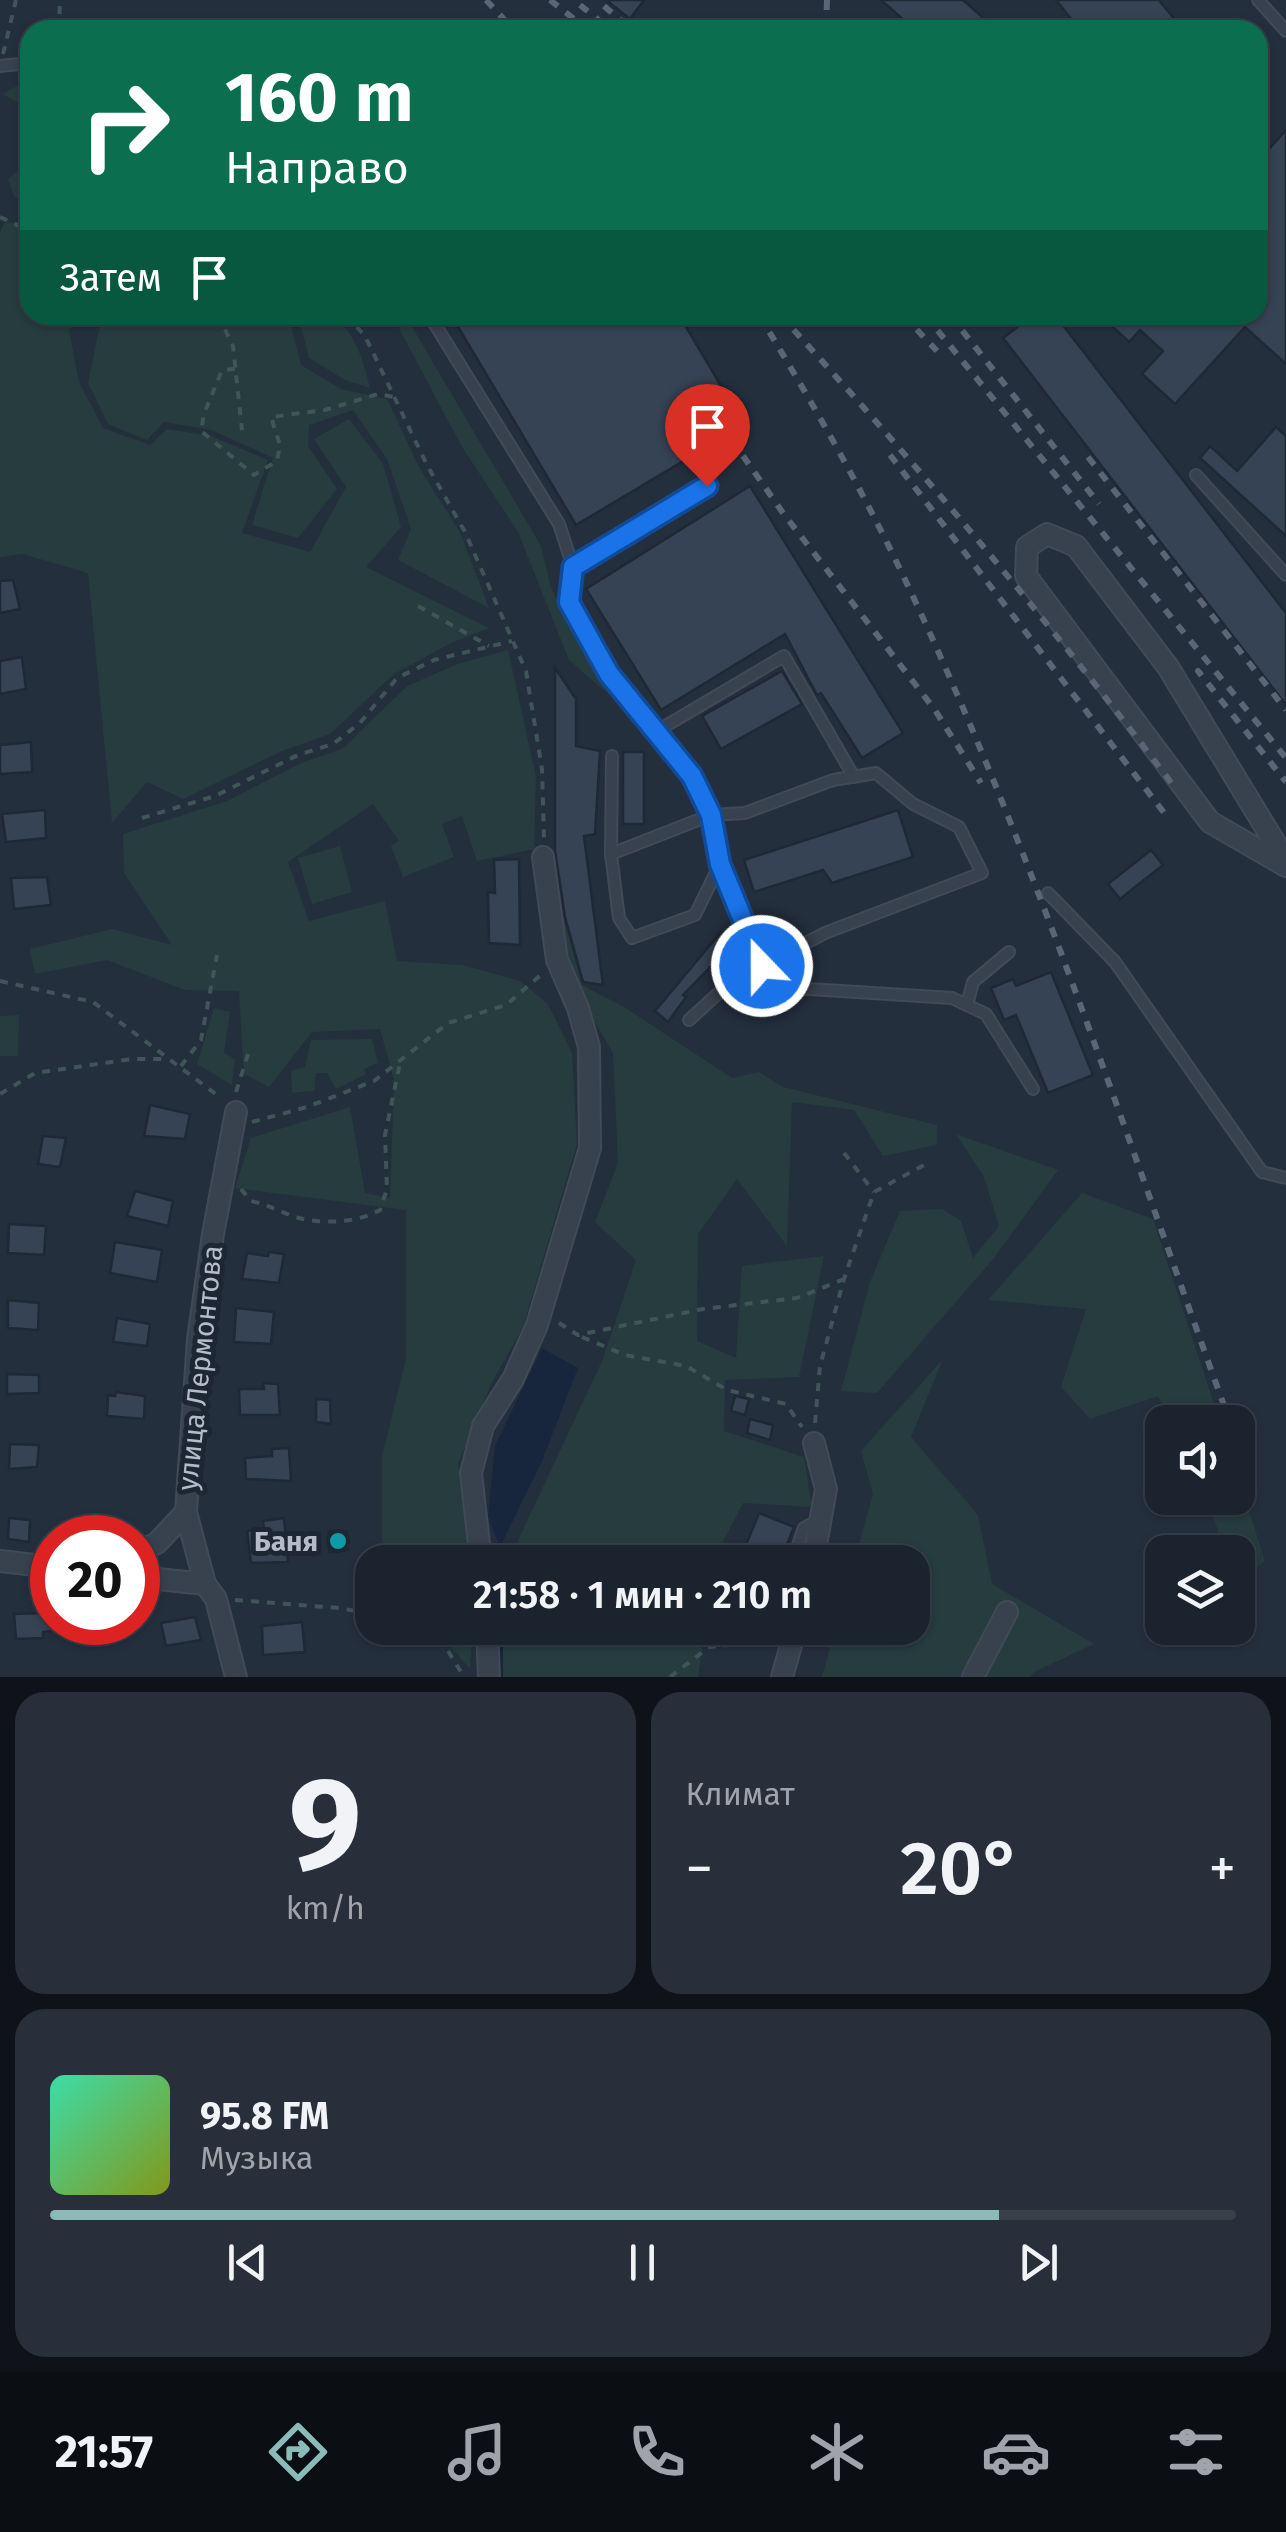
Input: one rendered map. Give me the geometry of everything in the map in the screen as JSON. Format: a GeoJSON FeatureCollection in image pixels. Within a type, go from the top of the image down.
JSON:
{"type":"FeatureCollection","features":[{"type":"Feature","properties":{"kind":"street"},"geometry":{"type":"LineString","coordinates":[[1048,534],[1076,546],[1168,667],[1286,864],[1210,822],[1026,576],[1027,547],[1048,534]]}},
{"type":"Feature","properties":{"kind":"street"},"geometry":{"type":"LineString","coordinates":[[479,1545],[471,1473],[483,1426],[513,1380],[542,1311],[590,1148],[589,1047],[578,1008],[557,960],[543,857]]}},
{"type":"Feature","properties":{"kind":"street","name":"улица Лермонтова"},"geometry":{"type":"LineString","coordinates":[[236,1112],[198,1339],[186,1512],[236,1677]]}},
{"type":"Feature","properties":{"kind":"street"},"geometry":{"type":"LineString","coordinates":[[814,1443],[826,1490],[817,1545]]}},
{"type":"Feature","properties":{"kind":"street"},"geometry":{"type":"LineString","coordinates":[[160,1540],[186,1512]]}},
{"type":"Feature","properties":{"kind":"street"},"geometry":{"type":"LineString","coordinates":[[0,1560],[30,1564]]}},
{"type":"Feature","properties":{"kind":"street"},"geometry":{"type":"LineString","coordinates":[[160,1582],[210,1592]]}},
{"type":"Feature","properties":{"kind":"street"},"geometry":{"type":"LineString","coordinates":[[973,1677],[1007,1612]]}},
{"type":"Feature","properties":{"kind":"street"},"geometry":{"type":"LineString","coordinates":[[488,1645],[489,1677]]}},
{"type":"Feature","properties":{"kind":"street"},"geometry":{"type":"LineString","coordinates":[[782,1677],[791,1645]]}},
{"type":"Feature","properties":{"kind":"lane"},"geometry":{"type":"LineString","coordinates":[[1258,0],[1286,31]]}},
{"type":"Feature","properties":{"kind":"lane"},"geometry":{"type":"LineString","coordinates":[[436,325],[559,524],[573,567],[569,602],[609,674],[692,776],[711,815],[720,864],[762,966],[793,988],[952,998],[986,1014],[1033,1089]]}},
{"type":"Feature","properties":{"kind":"lane"},"geometry":{"type":"LineString","coordinates":[[1196,474],[1286,575]]}},
{"type":"Feature","properties":{"kind":"lane"},"geometry":{"type":"LineString","coordinates":[[573,567],[707,486]]}},
{"type":"Feature","properties":{"kind":"lane"},"geometry":{"type":"LineString","coordinates":[[657,730],[784,656],[854,777]]}},
{"type":"Feature","properties":{"kind":"lane"},"geometry":{"type":"LineString","coordinates":[[612,756],[611,854],[619,918],[632,938],[695,915],[720,864]]}},
{"type":"Feature","properties":{"kind":"lane"},"geometry":{"type":"LineString","coordinates":[[611,854],[711,815],[745,814],[833,780],[876,773],[913,804],[958,828],[982,873],[824,933],[762,966],[745,969],[689,1020]]}},
{"type":"Feature","properties":{"kind":"lane"},"geometry":{"type":"LineString","coordinates":[[1048,893],[1115,962],[1262,1172],[1286,1178]]}},
{"type":"Feature","properties":{"kind":"lane"},"geometry":{"type":"LineString","coordinates":[[967,1005],[973,982],[1009,952]]}},
{"type":"Feature","properties":{"kind":"lane"},"geometry":{"type":"LineString","coordinates":[[798,1545],[804,1528],[822,1517]]}},
{"type":"Feature","properties":{"kind":"path"},"geometry":{"type":"LineString","coordinates":[[0,65],[16,0]]}},
{"type":"Feature","properties":{"kind":"path"},"geometry":{"type":"LineString","coordinates":[[223,325],[233,346],[242,430]]}},
{"type":"Feature","properties":{"kind":"path"},"geometry":{"type":"LineString","coordinates":[[355,325],[365,336],[465,532],[526,672],[542,769],[546,821],[543,857]]}},
{"type":"Feature","properties":{"kind":"path"},"geometry":{"type":"LineString","coordinates":[[235,368],[222,370],[201,431],[254,475],[277,461],[280,445],[271,417],[325,410],[378,394],[394,396]]}},
{"type":"Feature","properties":{"kind":"path"},"geometry":{"type":"LineString","coordinates":[[418,606],[489,646]]}},
{"type":"Feature","properties":{"kind":"path"},"geometry":{"type":"LineString","coordinates":[[142,818],[216,796],[298,755],[333,744],[360,723],[397,678],[434,660],[512,641]]}},
{"type":"Feature","properties":{"kind":"path"},"geometry":{"type":"LineString","coordinates":[[181,1066],[201,1040],[217,955]]}},
{"type":"Feature","properties":{"kind":"path"},"geometry":{"type":"LineString","coordinates":[[0,981],[92,1002],[254,1124],[374,1081],[448,1023],[506,1005],[557,960]]}},
{"type":"Feature","properties":{"kind":"path"},"geometry":{"type":"LineString","coordinates":[[236,1112],[236,1085],[250,1048]]}},
{"type":"Feature","properties":{"kind":"path"},"geometry":{"type":"LineString","coordinates":[[0,1094],[34,1073],[132,1059],[172,1059]]}},
{"type":"Feature","properties":{"kind":"path"},"geometry":{"type":"LineString","coordinates":[[250,1201],[272,1205],[302,1219],[362,1220],[380,1210],[387,1188],[385,1135],[400,1060]]}},
{"type":"Feature","properties":{"kind":"path"},"geometry":{"type":"LineString","coordinates":[[844,1152],[874,1192]]}},
{"type":"Feature","properties":{"kind":"path"},"geometry":{"type":"LineString","coordinates":[[814,1443],[820,1366],[874,1192],[924,1165]]}},
{"type":"Feature","properties":{"kind":"path"},"geometry":{"type":"LineString","coordinates":[[578,1335],[703,1310],[797,1298],[844,1279]]}},
{"type":"Feature","properties":{"kind":"path"},"geometry":{"type":"LineString","coordinates":[[542,1311],[578,1335],[625,1355],[686,1366],[727,1390],[786,1404],[814,1443]]}},
{"type":"Feature","properties":{"kind":"path"},"geometry":{"type":"LineString","coordinates":[[210,1592],[355,1611]]}},
{"type":"Feature","properties":{"kind":"path"},"geometry":{"type":"LineString","coordinates":[[444,1645],[464,1677]]}},
{"type":"Feature","properties":{"kind":"path"},"geometry":{"type":"LineString","coordinates":[[670,1677],[709,1647],[721,1645]]}},
{"type":"Feature","properties":{"kind":"green space"},"geometry":{"type":"Polygon","coordinates":[[[20,84],[20,104],[2,94],[20,84]]]}},
{"type":"Feature","properties":{"kind":"green space"},"geometry":{"type":"Polygon","coordinates":[[[20,169],[20,198],[15,198],[8,179],[20,169]]]}},
{"type":"Feature","properties":{"kind":"green space"},"geometry":{"type":"Polygon","coordinates":[[[20,222],[20,325],[75,325],[69,330],[79,382],[103,428],[150,445],[167,429],[211,436],[268,460],[242,533],[310,552],[346,487],[314,439],[349,419],[383,464],[401,527],[366,567],[489,628],[451,643],[394,674],[330,734],[282,751],[183,799],[147,782],[112,823],[88,573],[23,554],[0,557],[0,233],[4,223],[20,222]]]}},
{"type":"Feature","properties":{"kind":"green space"},"geometry":{"type":"Polygon","coordinates":[[[100,325],[291,325],[301,365],[341,389],[387,399],[420,469],[460,532],[489,608],[398,560],[411,529],[387,459],[353,410],[309,425],[308,446],[337,489],[298,538],[252,525],[273,458],[212,430],[164,422],[147,440],[108,424],[88,383],[100,325]]]}},
{"type":"Feature","properties":{"kind":"green space"},"geometry":{"type":"Polygon","coordinates":[[[301,325],[342,325],[357,348],[370,388],[345,380],[309,358],[301,325]]]}},
{"type":"Feature","properties":{"kind":"green space"},"geometry":{"type":"Polygon","coordinates":[[[397,325],[411,325],[541,546],[551,588],[607,693],[569,660],[518,532],[462,447],[397,325]]]}},
{"type":"Feature","properties":{"kind":"green space"},"geometry":{"type":"Polygon","coordinates":[[[508,650],[536,776],[534,849],[477,861],[462,816],[442,824],[454,857],[403,877],[391,846],[399,841],[373,804],[288,862],[309,921],[385,901],[397,961],[463,965],[520,981],[548,1004],[572,1053],[577,1144],[523,1327],[491,1384],[458,1464],[468,1545],[382,1545],[382,1457],[406,1358],[406,1210],[235,1188],[251,1138],[350,1107],[365,1193],[390,1198],[394,1080],[380,1029],[312,1032],[269,1087],[244,1074],[239,991],[185,990],[107,960],[35,974],[30,949],[112,929],[172,945],[124,873],[123,834],[227,801],[301,763],[342,749],[407,686],[458,664],[508,650]]]}},
{"type":"Feature","properties":{"kind":"green space"},"geometry":{"type":"Polygon","coordinates":[[[340,846],[352,892],[312,904],[298,858],[340,846]]]}},
{"type":"Feature","properties":{"kind":"green space"},"geometry":{"type":"Polygon","coordinates":[[[553,880],[582,985],[624,1007],[732,1078],[759,1072],[783,1087],[937,1125],[937,1145],[883,1156],[854,1110],[792,1102],[787,1246],[737,1179],[698,1234],[697,1341],[736,1358],[742,1266],[824,1256],[799,1377],[725,1380],[724,1431],[804,1457],[812,1507],[743,1503],[722,1545],[516,1545],[603,1359],[636,1260],[595,1222],[618,1163],[613,1053],[573,984],[553,880]]]}},
{"type":"Feature","properties":{"kind":"green space"},"geometry":{"type":"Polygon","coordinates":[[[214,1008],[230,1012],[224,1053],[235,1059],[232,1085],[197,1064],[214,1008]]]}},
{"type":"Feature","properties":{"kind":"green space"},"geometry":{"type":"Polygon","coordinates":[[[19,1015],[18,1056],[0,1056],[0,1016],[19,1015]]]}},
{"type":"Feature","properties":{"kind":"green space"},"geometry":{"type":"Polygon","coordinates":[[[372,1039],[378,1063],[364,1069],[366,1074],[336,1089],[327,1073],[316,1073],[314,1091],[292,1093],[291,1071],[305,1067],[311,1040],[372,1039]]]}},
{"type":"Feature","properties":{"kind":"green space"},"geometry":{"type":"Polygon","coordinates":[[[956,1134],[1058,1170],[994,1258],[877,1393],[841,1391],[870,1282],[900,1211],[942,1209],[961,1221],[973,1258],[999,1226],[984,1177],[956,1134]]]}},
{"type":"Feature","properties":{"kind":"green space"},"geometry":{"type":"Polygon","coordinates":[[[1082,1193],[1153,1219],[1214,1405],[1162,1405],[1158,1396],[1090,1419],[1061,1387],[1086,1309],[988,1300],[1082,1193]]]}},
{"type":"Feature","properties":{"kind":"green space"},"geometry":{"type":"Polygon","coordinates":[[[943,1359],[911,1437],[978,1515],[992,1584],[1094,1644],[1030,1677],[822,1677],[830,1645],[930,1645],[930,1545],[859,1545],[873,1494],[861,1451],[943,1359]]]}},
{"type":"Feature","properties":{"kind":"green space"},"geometry":{"type":"Polygon","coordinates":[[[1212,1515],[1250,1515],[1265,1561],[1255,1568],[1255,1535],[1220,1535],[1212,1515]]]}},
{"type":"Feature","properties":{"kind":"green space"},"geometry":{"type":"Polygon","coordinates":[[[450,1645],[471,1645],[470,1669],[450,1645]]]}},
{"type":"Feature","properties":{"kind":"green space"},"geometry":{"type":"Polygon","coordinates":[[[494,1645],[703,1645],[698,1677],[496,1677],[494,1645]]]}},
{"type":"Feature","properties":{"kind":"water"},"geometry":{"type":"Polygon","coordinates":[[[542,1348],[578,1368],[542,1461],[501,1545],[488,1517],[495,1446],[542,1348]]]}},
{"type":"Feature","properties":{"kind":"building"},"geometry":{"type":"Polygon","coordinates":[[[606,0],[644,0],[630,19],[606,0]]]}},
{"type":"Feature","properties":{"kind":"building"},"geometry":{"type":"Polygon","coordinates":[[[881,0],[963,0],[986,20],[904,20],[881,0]]]}},
{"type":"Feature","properties":{"kind":"building"},"geometry":{"type":"Polygon","coordinates":[[[1056,0],[1159,0],[1175,20],[1072,20],[1056,0]]]}},
{"type":"Feature","properties":{"kind":"building"},"geometry":{"type":"Polygon","coordinates":[[[1286,130],[1286,364],[1245,327],[1175,404],[1142,374],[1163,351],[1140,330],[1129,342],[1111,325],[1268,325],[1268,150],[1286,130]]]}},
{"type":"Feature","properties":{"kind":"building"},"geometry":{"type":"Polygon","coordinates":[[[457,325],[685,325],[730,401],[676,433],[690,457],[576,525],[457,325]]]}},
{"type":"Feature","properties":{"kind":"building"},"geometry":{"type":"Polygon","coordinates":[[[1020,325],[1063,325],[1286,613],[1286,705],[1003,338],[1020,325]]]}},
{"type":"Feature","properties":{"kind":"building"},"geometry":{"type":"Polygon","coordinates":[[[1276,427],[1286,436],[1286,536],[1200,458],[1210,446],[1237,471],[1276,427]]]}},
{"type":"Feature","properties":{"kind":"building"},"geometry":{"type":"Polygon","coordinates":[[[750,486],[903,733],[862,758],[821,693],[817,695],[785,634],[661,710],[586,589],[750,486]]]}},
{"type":"Feature","properties":{"kind":"building"},"geometry":{"type":"Polygon","coordinates":[[[13,580],[20,609],[0,613],[0,581],[13,580]]]}},
{"type":"Feature","properties":{"kind":"building"},"geometry":{"type":"Polygon","coordinates":[[[22,657],[26,689],[0,694],[0,661],[22,657]]]}},
{"type":"Feature","properties":{"kind":"building"},"geometry":{"type":"Polygon","coordinates":[[[555,668],[576,699],[576,746],[600,751],[595,834],[584,836],[603,985],[583,982],[565,917],[555,851],[555,668]]]}},
{"type":"Feature","properties":{"kind":"building"},"geometry":{"type":"Polygon","coordinates":[[[782,671],[802,704],[721,749],[702,716],[782,671]]]}},
{"type":"Feature","properties":{"kind":"building"},"geometry":{"type":"Polygon","coordinates":[[[31,742],[32,772],[0,774],[0,745],[31,742]]]}},
{"type":"Feature","properties":{"kind":"building"},"geometry":{"type":"Polygon","coordinates":[[[623,752],[644,752],[644,824],[623,824],[623,752]]]}},
{"type":"Feature","properties":{"kind":"building"},"geometry":{"type":"Polygon","coordinates":[[[45,810],[46,838],[6,842],[2,814],[45,810]]]}},
{"type":"Feature","properties":{"kind":"building"},"geometry":{"type":"Polygon","coordinates":[[[898,810],[913,857],[832,883],[823,870],[754,892],[744,860],[898,810]]]}},
{"type":"Feature","properties":{"kind":"building"},"geometry":{"type":"Polygon","coordinates":[[[1151,850],[1163,865],[1120,899],[1108,884],[1151,850]]]}},
{"type":"Feature","properties":{"kind":"building"},"geometry":{"type":"Polygon","coordinates":[[[519,859],[520,945],[489,943],[488,892],[495,893],[494,860],[519,859]]]}},
{"type":"Feature","properties":{"kind":"building"},"geometry":{"type":"Polygon","coordinates":[[[47,877],[51,905],[14,909],[11,878],[47,877]]]}},
{"type":"Feature","properties":{"kind":"building"},"geometry":{"type":"Polygon","coordinates":[[[721,932],[733,944],[683,995],[686,997],[668,1022],[655,1011],[721,932]]]}},
{"type":"Feature","properties":{"kind":"building"},"geometry":{"type":"Polygon","coordinates":[[[1051,972],[1093,1075],[1048,1093],[1016,1015],[1004,1020],[991,988],[1013,979],[1016,986],[1051,972]]]}},
{"type":"Feature","properties":{"kind":"building"},"geometry":{"type":"Polygon","coordinates":[[[150,1105],[190,1114],[185,1139],[144,1136],[150,1105]]]}},
{"type":"Feature","properties":{"kind":"building"},"geometry":{"type":"Polygon","coordinates":[[[43,1136],[66,1138],[60,1167],[38,1164],[43,1136]]]}},
{"type":"Feature","properties":{"kind":"building"},"geometry":{"type":"Polygon","coordinates":[[[135,1191],[173,1201],[168,1226],[127,1216],[135,1191]]]}},
{"type":"Feature","properties":{"kind":"building"},"geometry":{"type":"Polygon","coordinates":[[[9,1224],[46,1226],[44,1255],[8,1253],[9,1224]]]}},
{"type":"Feature","properties":{"kind":"building"},"geometry":{"type":"Polygon","coordinates":[[[115,1242],[162,1250],[157,1282],[110,1273],[115,1242]]]}},
{"type":"Feature","properties":{"kind":"building"},"geometry":{"type":"Polygon","coordinates":[[[269,1252],[284,1254],[279,1283],[242,1279],[247,1253],[268,1256],[269,1252]]]}},
{"type":"Feature","properties":{"kind":"building"},"geometry":{"type":"Polygon","coordinates":[[[8,1300],[39,1303],[38,1330],[8,1328],[8,1300]]]}},
{"type":"Feature","properties":{"kind":"building"},"geometry":{"type":"Polygon","coordinates":[[[236,1308],[274,1312],[271,1344],[234,1342],[236,1308]]]}},
{"type":"Feature","properties":{"kind":"building"},"geometry":{"type":"Polygon","coordinates":[[[117,1318],[150,1324],[147,1346],[113,1342],[117,1318]]]}},
{"type":"Feature","properties":{"kind":"building"},"geometry":{"type":"Polygon","coordinates":[[[7,1374],[39,1375],[39,1393],[7,1394],[7,1374]]]}},
{"type":"Feature","properties":{"kind":"building"},"geometry":{"type":"Polygon","coordinates":[[[263,1383],[278,1384],[280,1415],[240,1415],[239,1389],[264,1389],[263,1383]]]}},
{"type":"Feature","properties":{"kind":"building"},"geometry":{"type":"Polygon","coordinates":[[[116,1392],[145,1396],[144,1419],[107,1416],[108,1395],[115,1396],[116,1392]]]}},
{"type":"Feature","properties":{"kind":"building"},"geometry":{"type":"Polygon","coordinates":[[[735,1396],[749,1399],[745,1415],[731,1411],[735,1396]]]}},
{"type":"Feature","properties":{"kind":"building"},"geometry":{"type":"Polygon","coordinates":[[[316,1399],[330,1400],[331,1424],[316,1422],[316,1399]]]}},
{"type":"Feature","properties":{"kind":"building"},"geometry":{"type":"Polygon","coordinates":[[[750,1419],[773,1425],[770,1440],[747,1433],[750,1419]]]}},
{"type":"Feature","properties":{"kind":"building"},"geometry":{"type":"Polygon","coordinates":[[[10,1444],[39,1445],[37,1467],[9,1469],[10,1444]]]}},
{"type":"Feature","properties":{"kind":"building"},"geometry":{"type":"Polygon","coordinates":[[[289,1448],[291,1481],[246,1479],[245,1458],[272,1456],[272,1449],[289,1448]]]}},
{"type":"Feature","properties":{"kind":"building"},"geometry":{"type":"Polygon","coordinates":[[[759,1513],[794,1527],[787,1545],[746,1545],[759,1513]]]}},
{"type":"Feature","properties":{"kind":"building"},"geometry":{"type":"Polygon","coordinates":[[[9,1518],[30,1520],[29,1542],[8,1539],[9,1518]]]}},
{"type":"Feature","properties":{"kind":"building"},"geometry":{"type":"Polygon","coordinates":[[[284,1518],[288,1562],[251,1563],[247,1531],[264,1528],[263,1521],[284,1518]]]}},
{"type":"Feature","properties":{"kind":"building","name":"Баня"},"geometry":{"type":"Polygon","coordinates":[[[329,1531],[347,1531],[348,1550],[329,1552],[329,1531]]]}},
{"type":"Feature","properties":{"kind":"building"},"geometry":{"type":"Polygon","coordinates":[[[30,1613],[30,1638],[16,1639],[14,1614],[30,1613]]]}},
{"type":"Feature","properties":{"kind":"building"},"geometry":{"type":"Polygon","coordinates":[[[195,1617],[201,1640],[166,1646],[161,1623],[195,1617]]]}},
{"type":"Feature","properties":{"kind":"building"},"geometry":{"type":"Polygon","coordinates":[[[302,1622],[305,1652],[263,1655],[262,1626],[302,1622]]]}},
{"type":"Feature","properties":{"kind":"waterway"},"geometry":{"type":"LineString","coordinates":[[500,1645],[500,1677]]}},
{"type":"Feature","properties":{"kind":"railway"},"geometry":{"type":"LineString","coordinates":[[486,0],[505,20]]}},
{"type":"Feature","properties":{"kind":"railway"},"geometry":{"type":"LineString","coordinates":[[550,0],[575,20]]}},
{"type":"Feature","properties":{"kind":"railway"},"geometry":{"type":"LineString","coordinates":[[826,20],[827,0]]}},
{"type":"Feature","properties":{"kind":"railway"},"geometry":{"type":"LineString","coordinates":[[580,5],[599,20]]}},
{"type":"Feature","properties":{"kind":"railway"},"geometry":{"type":"LineString","coordinates":[[604,6],[620,20]]}},
{"type":"Feature","properties":{"kind":"railway"},"geometry":{"type":"LineString","coordinates":[[765,325],[883,535],[992,776],[1075,990],[1224,1405]]}},
{"type":"Feature","properties":{"kind":"railway"},"geometry":{"type":"LineString","coordinates":[[789,325],[984,547],[1176,789]]}},
{"type":"Feature","properties":{"kind":"railway"},"geometry":{"type":"LineString","coordinates":[[912,325],[937,351]]}},
{"type":"Feature","properties":{"kind":"railway"},"geometry":{"type":"LineString","coordinates":[[933,325],[1286,758]]}},
{"type":"Feature","properties":{"kind":"railway"},"geometry":{"type":"LineString","coordinates":[[958,325],[1099,504]]}},
{"type":"Feature","properties":{"kind":"railway"},"geometry":{"type":"LineString","coordinates":[[720,423],[783,513],[935,710],[981,783]]}},
{"type":"Feature","properties":{"kind":"railway"},"geometry":{"type":"LineString","coordinates":[[890,455],[1165,814]]}},
{"type":"Feature","properties":{"kind":"railway"},"geometry":{"type":"LineString","coordinates":[[1088,457],[1286,710]]}},
{"type":"Feature","properties":{"kind":"railway"},"geometry":{"type":"LineString","coordinates":[[1201,674],[1198,671],[1286,782]]}},
{"type":"Feature","properties":{"kind":"place","name":"Баня"},"geometry":{"type":"Point","coordinates":[338,1541]}},
{"type":"Feature","properties":{"kind":"route"},"geometry":{"type":"LineString","coordinates":[[707,486],[573,567],[569,602],[609,674],[692,776],[711,815],[720,864],[762,966]]}}]}
